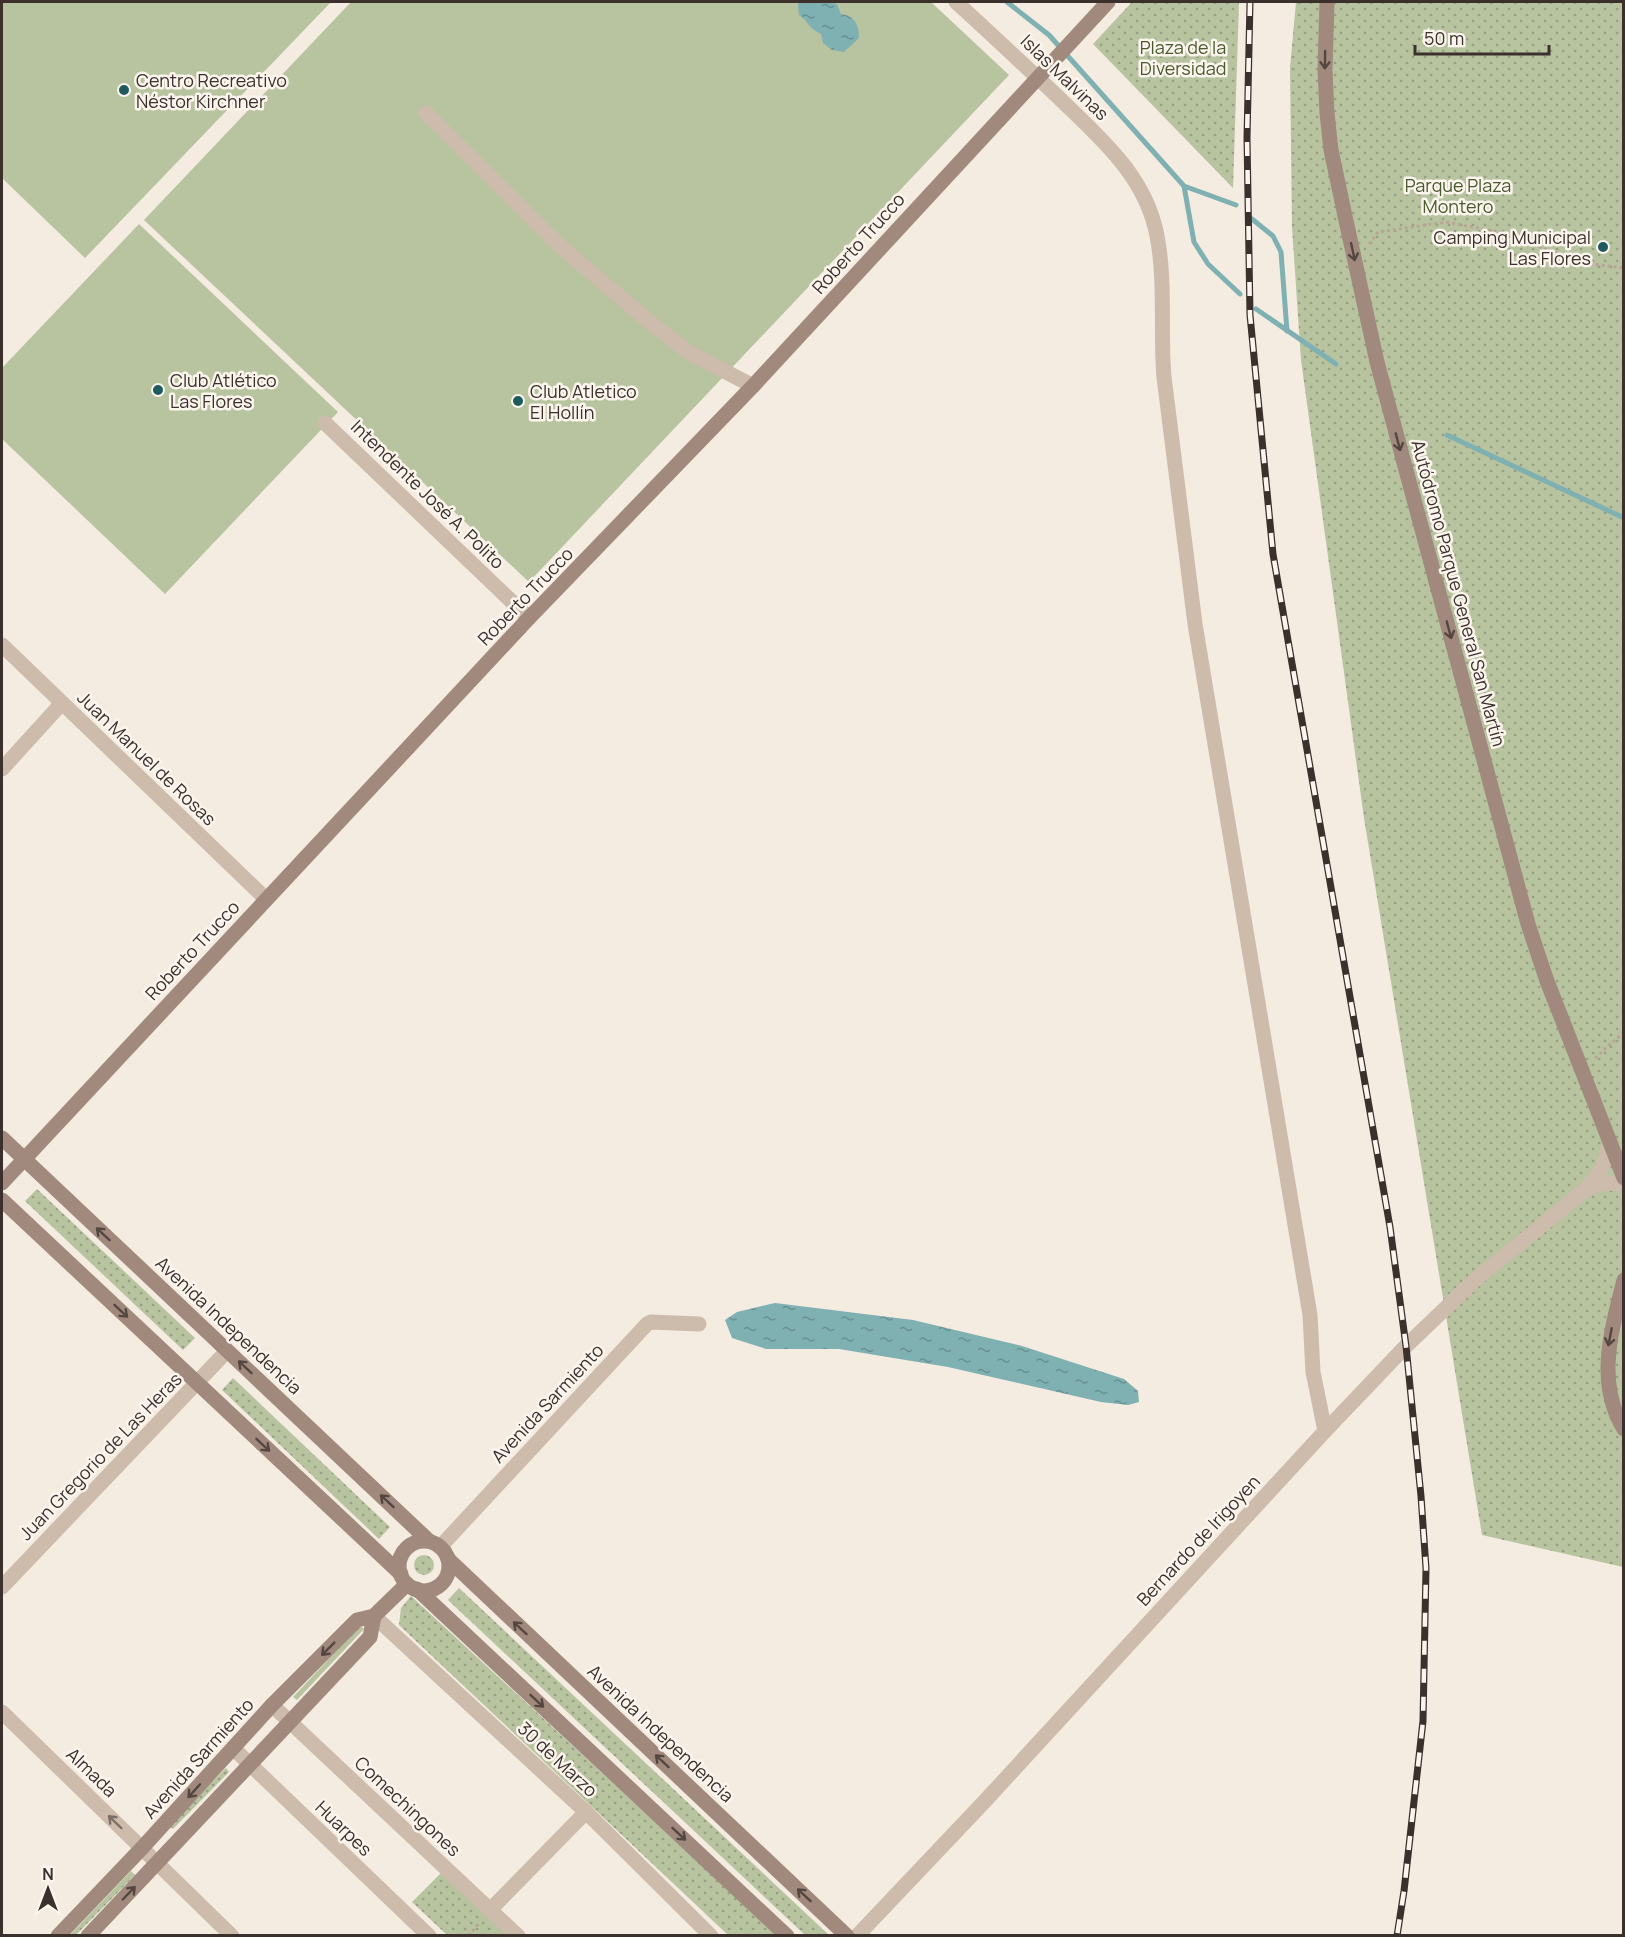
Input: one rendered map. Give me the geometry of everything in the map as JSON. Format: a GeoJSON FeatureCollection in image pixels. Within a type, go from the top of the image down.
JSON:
{"type":"FeatureCollection","features":[{"type":"Feature","properties":{"kind":"main road","name":"Roberto Trucco"},"geometry":{"type":"LineString","coordinates":[[2,1183],[529,618],[753,386],[1036,76],[1107,2]]}},
{"type":"Feature","properties":{"kind":"main road","name":"Autódromo Parque General San Martín"},"geometry":{"type":"LineString","coordinates":[[1327,2],[1324,70],[1331,150],[1380,374],[1528,924],[1623,1178]]}},
{"type":"Feature","properties":{"kind":"main road","name":"Avenida Independencia"},"geometry":{"type":"LineString","coordinates":[[2,1138],[847,1935]]}},
{"type":"Feature","properties":{"kind":"main road"},"geometry":{"type":"LineString","coordinates":[[2,1200],[787,1935]]}},
{"type":"Feature","properties":{"kind":"main road"},"geometry":{"type":"LineString","coordinates":[[1623,1280],[1609,1342],[1607,1370],[1612,1401],[1623,1428]]}},
{"type":"Feature","properties":{"kind":"main road"},"geometry":{"type":"LineString","coordinates":[[415,1543],[439,1549],[447,1575],[439,1586],[426,1590],[408,1582],[399,1565],[404,1551],[415,1543]]}},
{"type":"Feature","properties":{"kind":"main road","name":"Avenida Sarmiento"},"geometry":{"type":"LineString","coordinates":[[58,1935],[142,1848],[272,1705],[357,1620],[374,1616],[408,1582]]}},
{"type":"Feature","properties":{"kind":"main road","name":"Avenida Sarmiento"},"geometry":{"type":"LineString","coordinates":[[88,1935],[370,1637],[374,1616]]}},
{"type":"Feature","properties":{"kind":"street","name":"Islas Malvinas"},"geometry":{"type":"LineString","coordinates":[[956,2],[1118,155],[1140,187],[1151,210],[1161,265],[1161,348],[1164,377],[1195,624],[1311,1315],[1313,1372],[1324,1431]]}},
{"type":"Feature","properties":{"kind":"street"},"geometry":{"type":"LineString","coordinates":[[426,113],[561,247],[646,319],[688,352],[753,386]]}},
{"type":"Feature","properties":{"kind":"street","name":"Intendente José A. Polito"},"geometry":{"type":"LineString","coordinates":[[325,423],[529,618]]}},
{"type":"Feature","properties":{"kind":"street","name":"Juan Manuel de Rosas"},"geometry":{"type":"LineString","coordinates":[[2,645],[266,899]]}},
{"type":"Feature","properties":{"kind":"street"},"geometry":{"type":"LineString","coordinates":[[2,769],[62,704]]}},
{"type":"Feature","properties":{"kind":"street","name":"Bernardo de Irigoyen"},"geometry":{"type":"LineString","coordinates":[[857,1935],[992,1793],[1324,1431],[1406,1346],[1475,1280],[1586,1189],[1602,1169],[1610,1142]]}},
{"type":"Feature","properties":{"kind":"street","name":"Bernardo de Irigoyen"},"geometry":{"type":"LineString","coordinates":[[1586,1189],[1605,1183],[1623,1184]]}},
{"type":"Feature","properties":{"kind":"street","name":"Avenida Sarmiento"},"geometry":{"type":"LineString","coordinates":[[439,1549],[647,1324],[651,1322],[699,1324]]}},
{"type":"Feature","properties":{"kind":"street","name":"Juan Gregorio de Las Heras"},"geometry":{"type":"LineString","coordinates":[[2,1587],[227,1351]]}},
{"type":"Feature","properties":{"kind":"street","name":"30 de Marzo"},"geometry":{"type":"LineString","coordinates":[[374,1616],[586,1812],[711,1935]]}},
{"type":"Feature","properties":{"kind":"street","name":"Comechingones"},"geometry":{"type":"LineString","coordinates":[[272,1705],[518,1935]]}},
{"type":"Feature","properties":{"kind":"street","name":"Almada"},"geometry":{"type":"LineString","coordinates":[[2,1712],[232,1935]]}},
{"type":"Feature","properties":{"kind":"street","name":"Huarpes"},"geometry":{"type":"LineString","coordinates":[[233,1748],[429,1935]]}},
{"type":"Feature","properties":{"kind":"street"},"geometry":{"type":"LineString","coordinates":[[491,1909],[586,1812]]}},
{"type":"Feature","properties":{"kind":"path"},"geometry":{"type":"LineString","coordinates":[[1354,261],[1378,232],[1446,222],[1499,232],[1584,263],[1623,268]]}},
{"type":"Feature","properties":{"kind":"path"},"geometry":{"type":"LineString","coordinates":[[1582,1069],[1623,1032]]}},
{"type":"Feature","properties":{"kind":"green space","name":"Centro Recreativo Néstor Kirchner"},"geometry":{"type":"Polygon","coordinates":[[[2,2],[331,2],[85,258],[2,178],[2,2]]]}},
{"type":"Feature","properties":{"kind":"green space","name":"Club Atletico El Hollín"},"geometry":{"type":"Polygon","coordinates":[[[351,2],[931,2],[1009,75],[529,582],[144,220],[351,2]]]}},
{"type":"Feature","properties":{"kind":"green space","name":"Plaza de la Diversidad"},"geometry":{"type":"Polygon","coordinates":[[[1132,2],[1239,2],[1233,188],[1093,44],[1132,2]]]}},
{"type":"Feature","properties":{"kind":"green space","name":"Parque Plaza Montero"},"geometry":{"type":"Polygon","coordinates":[[[1296,2],[1623,2],[1623,1567],[1482,1535],[1364,818],[1301,360],[1292,227],[1290,68],[1296,2]]]}},
{"type":"Feature","properties":{"kind":"green space","name":"Club Atlético Las Flores"},"geometry":{"type":"Polygon","coordinates":[[[139,224],[338,412],[165,594],[2,439],[2,368],[139,224]]]}},
{"type":"Feature","properties":{"kind":"green space"},"geometry":{"type":"Polygon","coordinates":[[[37,1189],[195,1338],[183,1350],[25,1201],[37,1189]]]}},
{"type":"Feature","properties":{"kind":"green space"},"geometry":{"type":"Polygon","coordinates":[[[233,1378],[390,1527],[379,1539],[222,1390],[233,1378]]]}},
{"type":"Feature","properties":{"kind":"green space"},"geometry":{"type":"Polygon","coordinates":[[[424,1555],[431,1558],[434,1565],[431,1572],[424,1575],[417,1572],[414,1565],[417,1558],[424,1555]]]}},
{"type":"Feature","properties":{"kind":"green space"},"geometry":{"type":"Polygon","coordinates":[[[459,1588],[829,1935],[805,1935],[448,1600],[459,1588]]]}},
{"type":"Feature","properties":{"kind":"green space"},"geometry":{"type":"Polygon","coordinates":[[[411,1596],[777,1935],[728,1935],[399,1625],[401,1608],[411,1596]]]}},
{"type":"Feature","properties":{"kind":"green space"},"geometry":{"type":"Polygon","coordinates":[[[360,1626],[364,1629],[297,1700],[293,1697],[360,1626]]]}},
{"type":"Feature","properties":{"kind":"green space"},"geometry":{"type":"Polygon","coordinates":[[[226,1768],[229,1772],[173,1829],[169,1826],[226,1768]]]}},
{"type":"Feature","properties":{"kind":"green space"},"geometry":{"type":"Polygon","coordinates":[[[131,1871],[135,1875],[76,1935],[69,1936],[131,1871]]]}},
{"type":"Feature","properties":{"kind":"green space"},"geometry":{"type":"Polygon","coordinates":[[[442,1872],[508,1935],[447,1935],[412,1902],[442,1872]]]}},
{"type":"Feature","properties":{"kind":"water"},"geometry":{"type":"Polygon","coordinates":[[[799,2],[837,4],[841,14],[850,17],[855,22],[859,38],[844,52],[832,50],[823,43],[821,34],[799,15],[799,2]]]}},
{"type":"Feature","properties":{"kind":"water"},"geometry":{"type":"Polygon","coordinates":[[[775,1303],[913,1320],[1022,1346],[1124,1379],[1138,1391],[1139,1402],[1128,1405],[1101,1402],[948,1367],[839,1349],[766,1349],[732,1338],[725,1320],[737,1312],[775,1303]]]}},
{"type":"Feature","properties":{"kind":"waterway"},"geometry":{"type":"LineString","coordinates":[[1007,2],[1049,35],[1184,186],[1194,242],[1208,264],[1240,294]]}},
{"type":"Feature","properties":{"kind":"waterway"},"geometry":{"type":"LineString","coordinates":[[1184,186],[1236,205]]}},
{"type":"Feature","properties":{"kind":"waterway"},"geometry":{"type":"LineString","coordinates":[[1252,219],[1273,236],[1281,252],[1287,331]]}},
{"type":"Feature","properties":{"kind":"waterway"},"geometry":{"type":"LineString","coordinates":[[1256,309],[1336,364]]}},
{"type":"Feature","properties":{"kind":"waterway"},"geometry":{"type":"LineString","coordinates":[[1447,435],[1624,518]]}},
{"type":"Feature","properties":{"kind":"railway"},"geometry":{"type":"LineString","coordinates":[[1250,2],[1247,138],[1250,315],[1273,554],[1390,1227],[1406,1346],[1421,1496],[1426,1568],[1423,1721],[1397,1936]]}},
{"type":"Feature","properties":{"kind":"place","name":"Centro Recreativo Néstor Kirchner"},"geometry":{"type":"Point","coordinates":[124,90]}},
{"type":"Feature","properties":{"kind":"place","name":"Camping Municipal Las Flores"},"geometry":{"type":"Point","coordinates":[1603,247]}},
{"type":"Feature","properties":{"kind":"place","name":"Club Atlético Las Flores"},"geometry":{"type":"Point","coordinates":[158,390]}},
{"type":"Feature","properties":{"kind":"place","name":"Club Atletico El Hollín"},"geometry":{"type":"Point","coordinates":[518,401]}}]}
